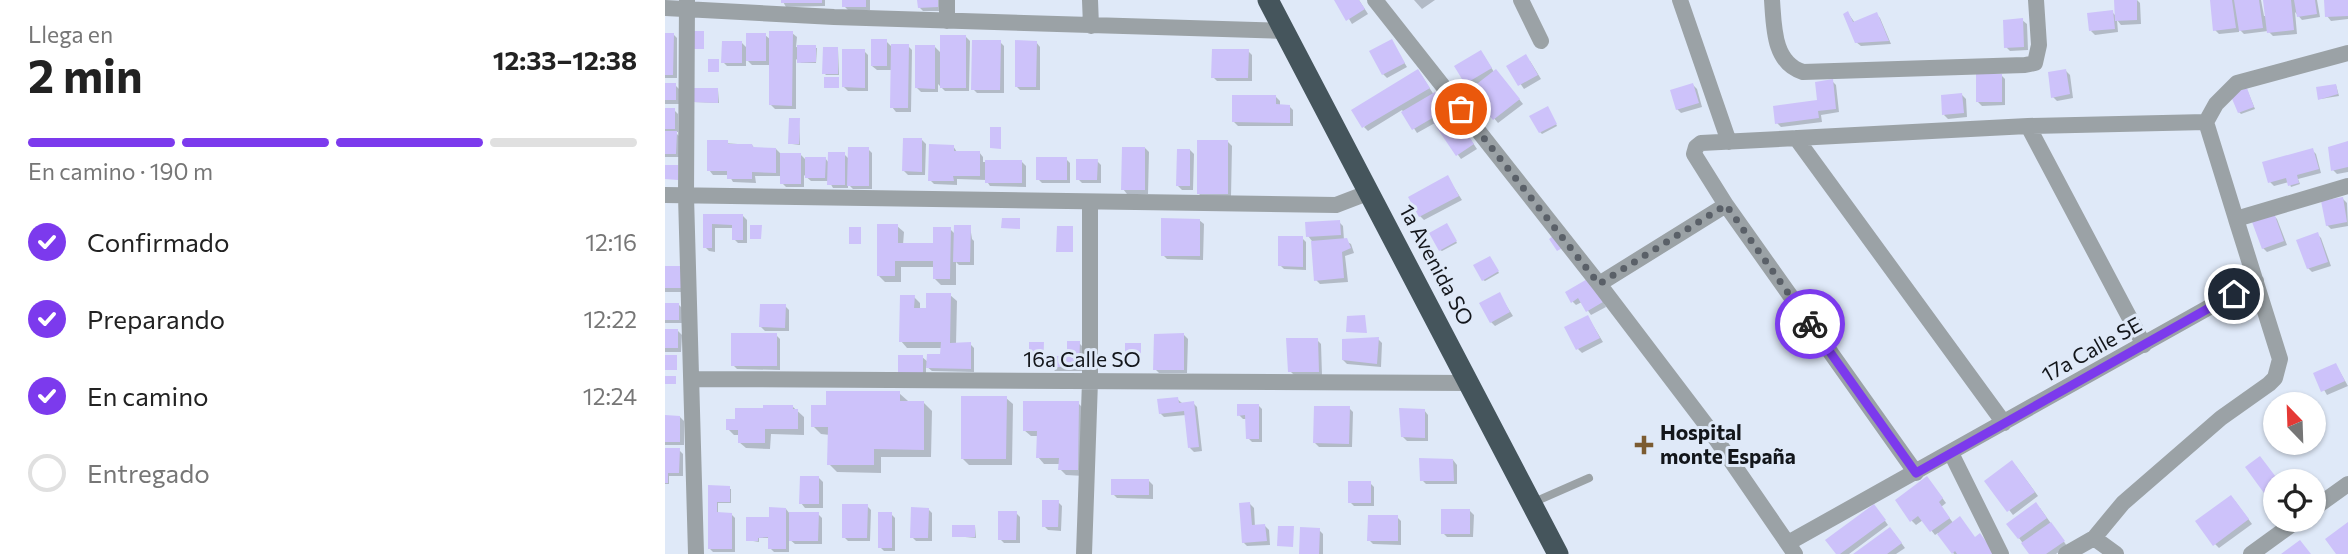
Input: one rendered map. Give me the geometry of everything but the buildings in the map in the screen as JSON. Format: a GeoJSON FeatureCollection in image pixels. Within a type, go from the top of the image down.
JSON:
{"type":"FeatureCollection","features":[{"type":"Feature","properties":{"kind":"highway","name":"1a Avenida SO"},"geometry":{"type":"LineString","coordinates":[[1268,0],[1559,554]]}},
{"type":"Feature","properties":{"kind":"street"},"geometry":{"type":"LineString","coordinates":[[834,0],[834,18]]}},
{"type":"Feature","properties":{"kind":"street"},"geometry":{"type":"LineString","coordinates":[[947,0],[947,21]]}},
{"type":"Feature","properties":{"kind":"street"},"geometry":{"type":"LineString","coordinates":[[1090,0],[1091,26]]}},
{"type":"Feature","properties":{"kind":"street"},"geometry":{"type":"LineString","coordinates":[[1375,0],[1599,284],[1707,426],[1792,548]]}},
{"type":"Feature","properties":{"kind":"street"},"geometry":{"type":"LineString","coordinates":[[1521,0],[1541,41]]}},
{"type":"Feature","properties":{"kind":"street"},"geometry":{"type":"LineString","coordinates":[[1680,0],[1729,142]]}},
{"type":"Feature","properties":{"kind":"street"},"geometry":{"type":"LineString","coordinates":[[1772,0],[1779,50],[1787,64],[1803,72],[2035,63],[2039,45],[2036,0]]}},
{"type":"Feature","properties":{"kind":"street"},"geometry":{"type":"LineString","coordinates":[[687,5],[686,196],[696,554]]}},
{"type":"Feature","properties":{"kind":"street"},"geometry":{"type":"LineString","coordinates":[[665,8],[687,5],[834,18],[1285,32]]}},
{"type":"Feature","properties":{"kind":"street"},"geometry":{"type":"LineString","coordinates":[[2066,554],[2094,538],[2133,494],[2221,418],[2275,377],[2280,359],[2206,122],[2216,104],[2237,83],[2348,53]]}},
{"type":"Feature","properties":{"kind":"street"},"geometry":{"type":"LineString","coordinates":[[1916,473],[1726,205],[1694,153],[1696,147],[1701,143],[2028,126],[2206,122]]}},
{"type":"Feature","properties":{"kind":"street"},"geometry":{"type":"LineString","coordinates":[[2028,126],[2144,345]]}},
{"type":"Feature","properties":{"kind":"street"},"geometry":{"type":"LineString","coordinates":[[1796,138],[2004,423]]}},
{"type":"Feature","properties":{"kind":"street"},"geometry":{"type":"LineString","coordinates":[[2236,219],[2348,186]]}},
{"type":"Feature","properties":{"kind":"street"},"geometry":{"type":"LineString","coordinates":[[665,195],[1336,205],[1370,192]]}},
{"type":"Feature","properties":{"kind":"street"},"geometry":{"type":"LineString","coordinates":[[1084,554],[1090,381],[1090,202]]}},
{"type":"Feature","properties":{"kind":"street"},"geometry":{"type":"LineString","coordinates":[[1599,284],[1726,205]]}},
{"type":"Feature","properties":{"kind":"street","name":"17a Calle SE"},"geometry":{"type":"LineString","coordinates":[[1792,548],[1916,473],[2256,281]]}},
{"type":"Feature","properties":{"kind":"street","name":"16a Calle SO"},"geometry":{"type":"LineString","coordinates":[[693,379],[1470,383]]}},
{"type":"Feature","properties":{"kind":"street"},"geometry":{"type":"LineString","coordinates":[[1951,453],[2001,554]]}},
{"type":"Feature","properties":{"kind":"street"},"geometry":{"type":"LineString","coordinates":[[2326,500],[2348,484]]}},
{"type":"Feature","properties":{"kind":"street"},"geometry":{"type":"LineString","coordinates":[[2251,554],[2281,532]]}},
{"type":"Feature","properties":{"kind":"street"},"geometry":{"type":"LineString","coordinates":[[2094,538],[2116,554]]}},
{"type":"Feature","properties":{"kind":"lane"},"geometry":{"type":"LineString","coordinates":[[1532,503],[1589,478]]}},
{"type":"Feature","properties":{"kind":"way so far"},"geometry":{"type":"LineString","coordinates":[[1461,109],[1599,284],[1726,205],[1810,324]]}},
{"type":"Feature","properties":{"kind":"place","name":"Hospital monte España"},"geometry":{"type":"Point","coordinates":[1644,445]}},
{"type":"Feature","properties":{"kind":"route"},"geometry":{"type":"LineString","coordinates":[[1810,324],[1916,473],[2234,294]]}}]}
